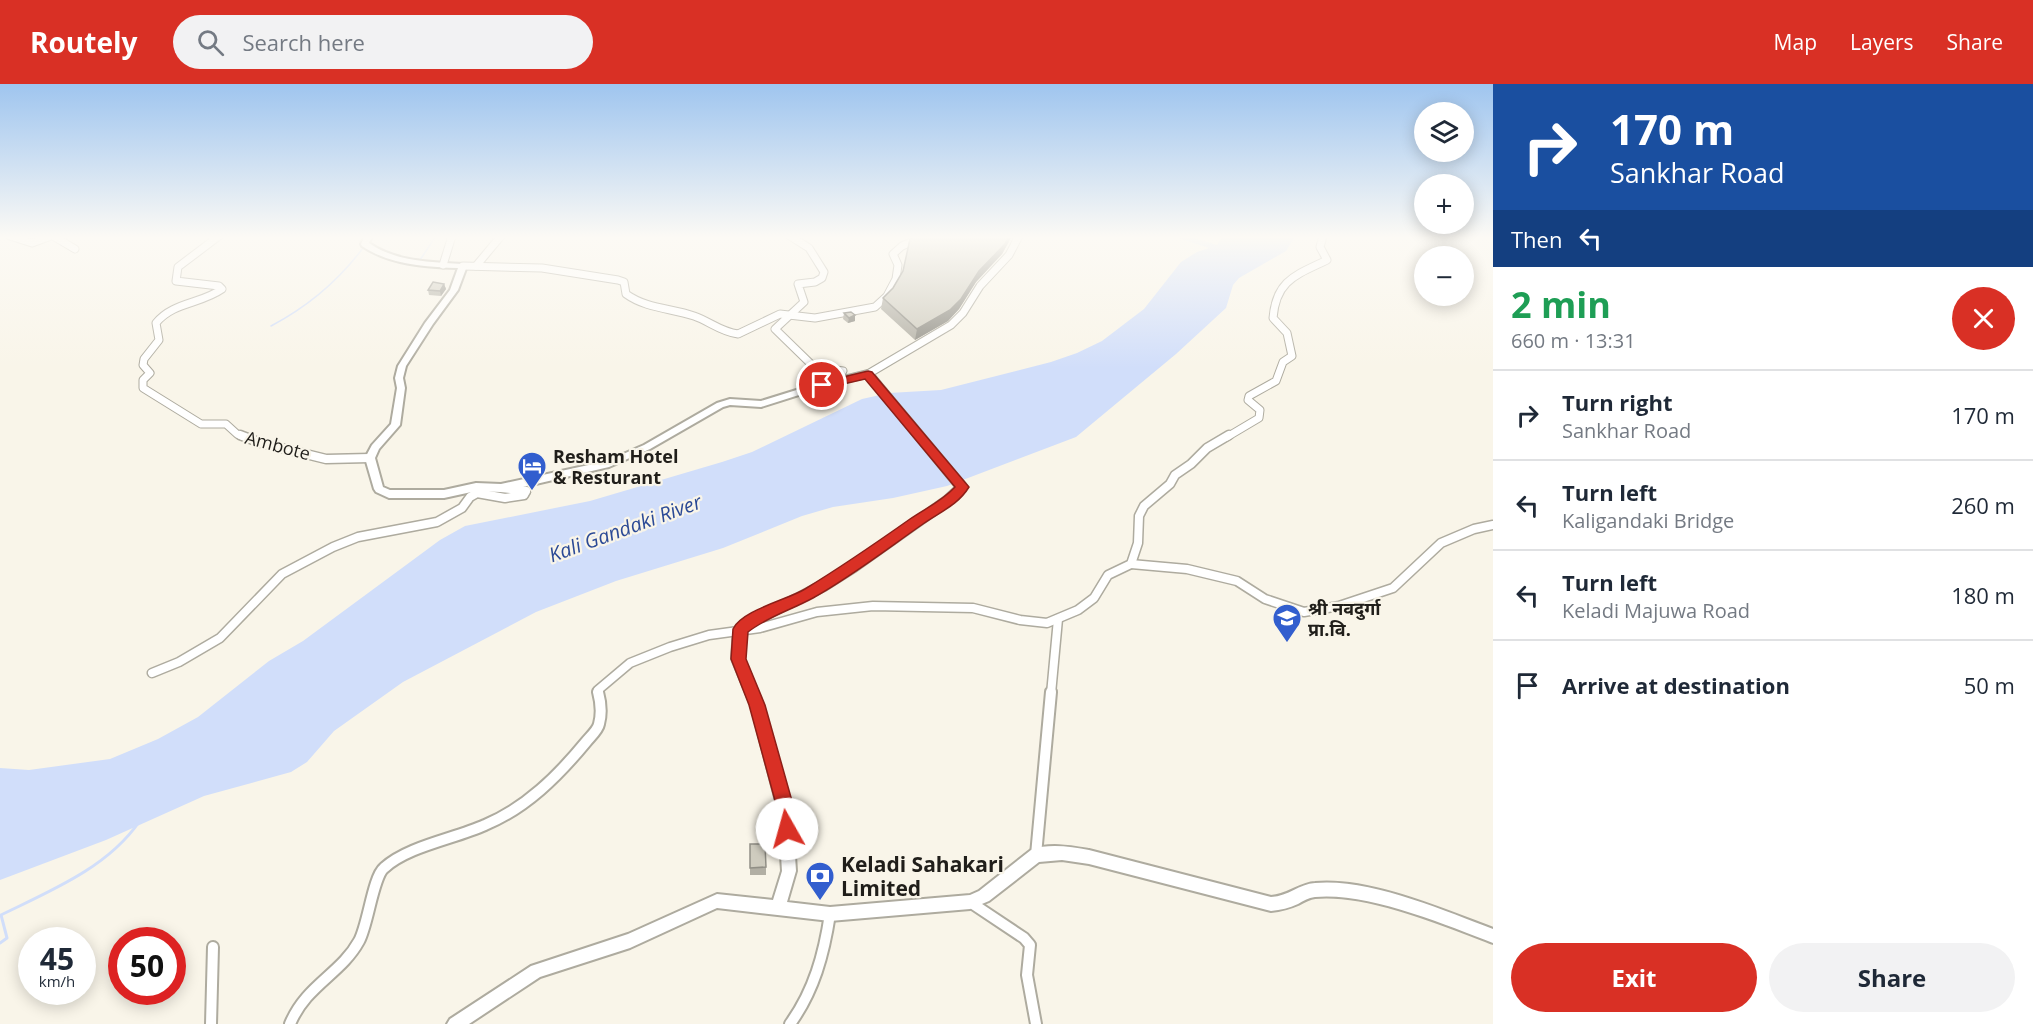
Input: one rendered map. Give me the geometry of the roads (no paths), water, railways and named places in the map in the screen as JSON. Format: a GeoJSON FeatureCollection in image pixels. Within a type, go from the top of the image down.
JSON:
{"type":"FeatureCollection","features":[{"type":"Feature","properties":{"kind":"main road"},"geometry":{"type":"LineString","coordinates":[[458,280],[454,290],[429,323],[402,366],[395,425],[375,447],[370,458],[379,489],[389,494],[444,495],[476,488],[501,488],[609,464],[647,447],[720,405],[730,402],[761,404],[822,385],[868,375],[962,487],[948,503],[930,512],[854,565],[808,594],[753,620],[740,629],[738,659],[757,705],[785,808],[789,871],[778,909]]}},
{"type":"Feature","properties":{"kind":"main road"},"geometry":{"type":"LineString","coordinates":[[455,1024],[536,971],[630,941],[717,901],[830,914],[970,902],[984,896],[1036,855],[1062,853],[1089,857],[1271,904],[1290,902],[1315,890],[1354,894],[1430,912],[1493,936]]}},
{"type":"Feature","properties":{"kind":"street","name":"Ambote"},"geometry":{"type":"LineString","coordinates":[[176,280],[219,286],[222,289],[212,296],[174,308],[159,318],[156,323],[159,340],[144,359],[143,365],[150,372],[143,380],[143,388],[201,424],[226,424],[237,434],[261,443],[326,459],[370,458]]}},
{"type":"Feature","properties":{"kind":"street"},"geometry":{"type":"LineString","coordinates":[[617,280],[624,282],[626,294],[631,299],[644,305],[694,316],[734,334],[746,332],[774,315],[791,312],[807,318],[815,318],[875,307],[887,296],[896,280]]}},
{"type":"Feature","properties":{"kind":"street"},"geometry":{"type":"LineString","coordinates":[[819,280],[798,284],[804,302],[777,324],[775,329],[814,367],[843,371],[822,385]]}},
{"type":"Feature","properties":{"kind":"street"},"geometry":{"type":"LineString","coordinates":[[868,375],[951,325],[963,313],[987,280]]}},
{"type":"Feature","properties":{"kind":"street"},"geometry":{"type":"LineString","coordinates":[[1131,564],[1138,543],[1139,516],[1144,506],[1170,484],[1175,475],[1191,464],[1207,448],[1258,418],[1260,410],[1248,400],[1249,396],[1276,381],[1283,362],[1292,356],[1287,333],[1273,318],[1277,293],[1287,280]]}},
{"type":"Feature","properties":{"kind":"street"},"geometry":{"type":"LineString","coordinates":[[152,673],[179,662],[220,638],[282,574],[333,547],[358,537],[437,522],[462,508],[470,497],[477,493],[506,498],[526,493],[501,488]]}},
{"type":"Feature","properties":{"kind":"street"},"geometry":{"type":"LineString","coordinates":[[290,1024],[295,1012],[314,987],[350,956],[362,938],[381,870],[395,859],[486,825],[520,806],[562,772],[599,726],[601,705],[598,690],[630,663],[670,647],[740,629],[760,628],[817,612],[873,606],[973,608],[1020,620],[1047,623],[1078,610],[1094,598],[1108,575],[1131,564],[1187,569],[1237,581],[1265,599],[1304,612],[1339,606],[1393,588],[1441,543],[1456,535],[1493,525]]}},
{"type":"Feature","properties":{"kind":"street"},"geometry":{"type":"LineString","coordinates":[[1036,855],[1058,619]]}},
{"type":"Feature","properties":{"kind":"street"},"geometry":{"type":"LineString","coordinates":[[970,902],[1024,938],[1030,945],[1026,960],[1026,975],[1036,1024]]}},
{"type":"Feature","properties":{"kind":"street"},"geometry":{"type":"LineString","coordinates":[[790,1024],[809,994],[819,970],[830,914]]}},
{"type":"Feature","properties":{"kind":"street"},"geometry":{"type":"LineString","coordinates":[[211,1024],[213,947]]}},
{"type":"Feature","properties":{"kind":"water","name":"Kali Gandaki River"},"geometry":{"type":"Polygon","coordinates":[[[1167,280],[1237,280],[1233,285],[1226,308],[1176,354],[1076,437],[947,486],[893,498],[833,507],[802,516],[723,548],[616,581],[536,612],[403,682],[334,731],[307,762],[291,772],[204,796],[106,840],[0,880],[0,768],[29,770],[110,759],[158,739],[198,717],[269,661],[303,641],[440,540],[465,526],[590,501],[722,462],[752,452],[862,399],[889,393],[941,390],[1051,362],[1102,341],[1144,309],[1167,280]]]}},
{"type":"Feature","properties":{"kind":"waterway"},"geometry":{"type":"LineString","coordinates":[[271,326],[322,292],[335,280]]}},
{"type":"Feature","properties":{"kind":"waterway"},"geometry":{"type":"LineString","coordinates":[[0,943],[7,938],[1,915],[58,887],[94,865],[111,853],[139,822]]}},
{"type":"Feature","properties":{"kind":"place","name":"Resham Hotel & Resturant"},"geometry":{"type":"Point","coordinates":[532,492]}},
{"type":"Feature","properties":{"kind":"place","name":"श्री नवदुर्गा प्रा.वि."},"geometry":{"type":"Point","coordinates":[1287,644]}},
{"type":"Feature","properties":{"kind":"place","name":"Keladi Sahakari Limited"},"geometry":{"type":"Point","coordinates":[820,902]}}]}
